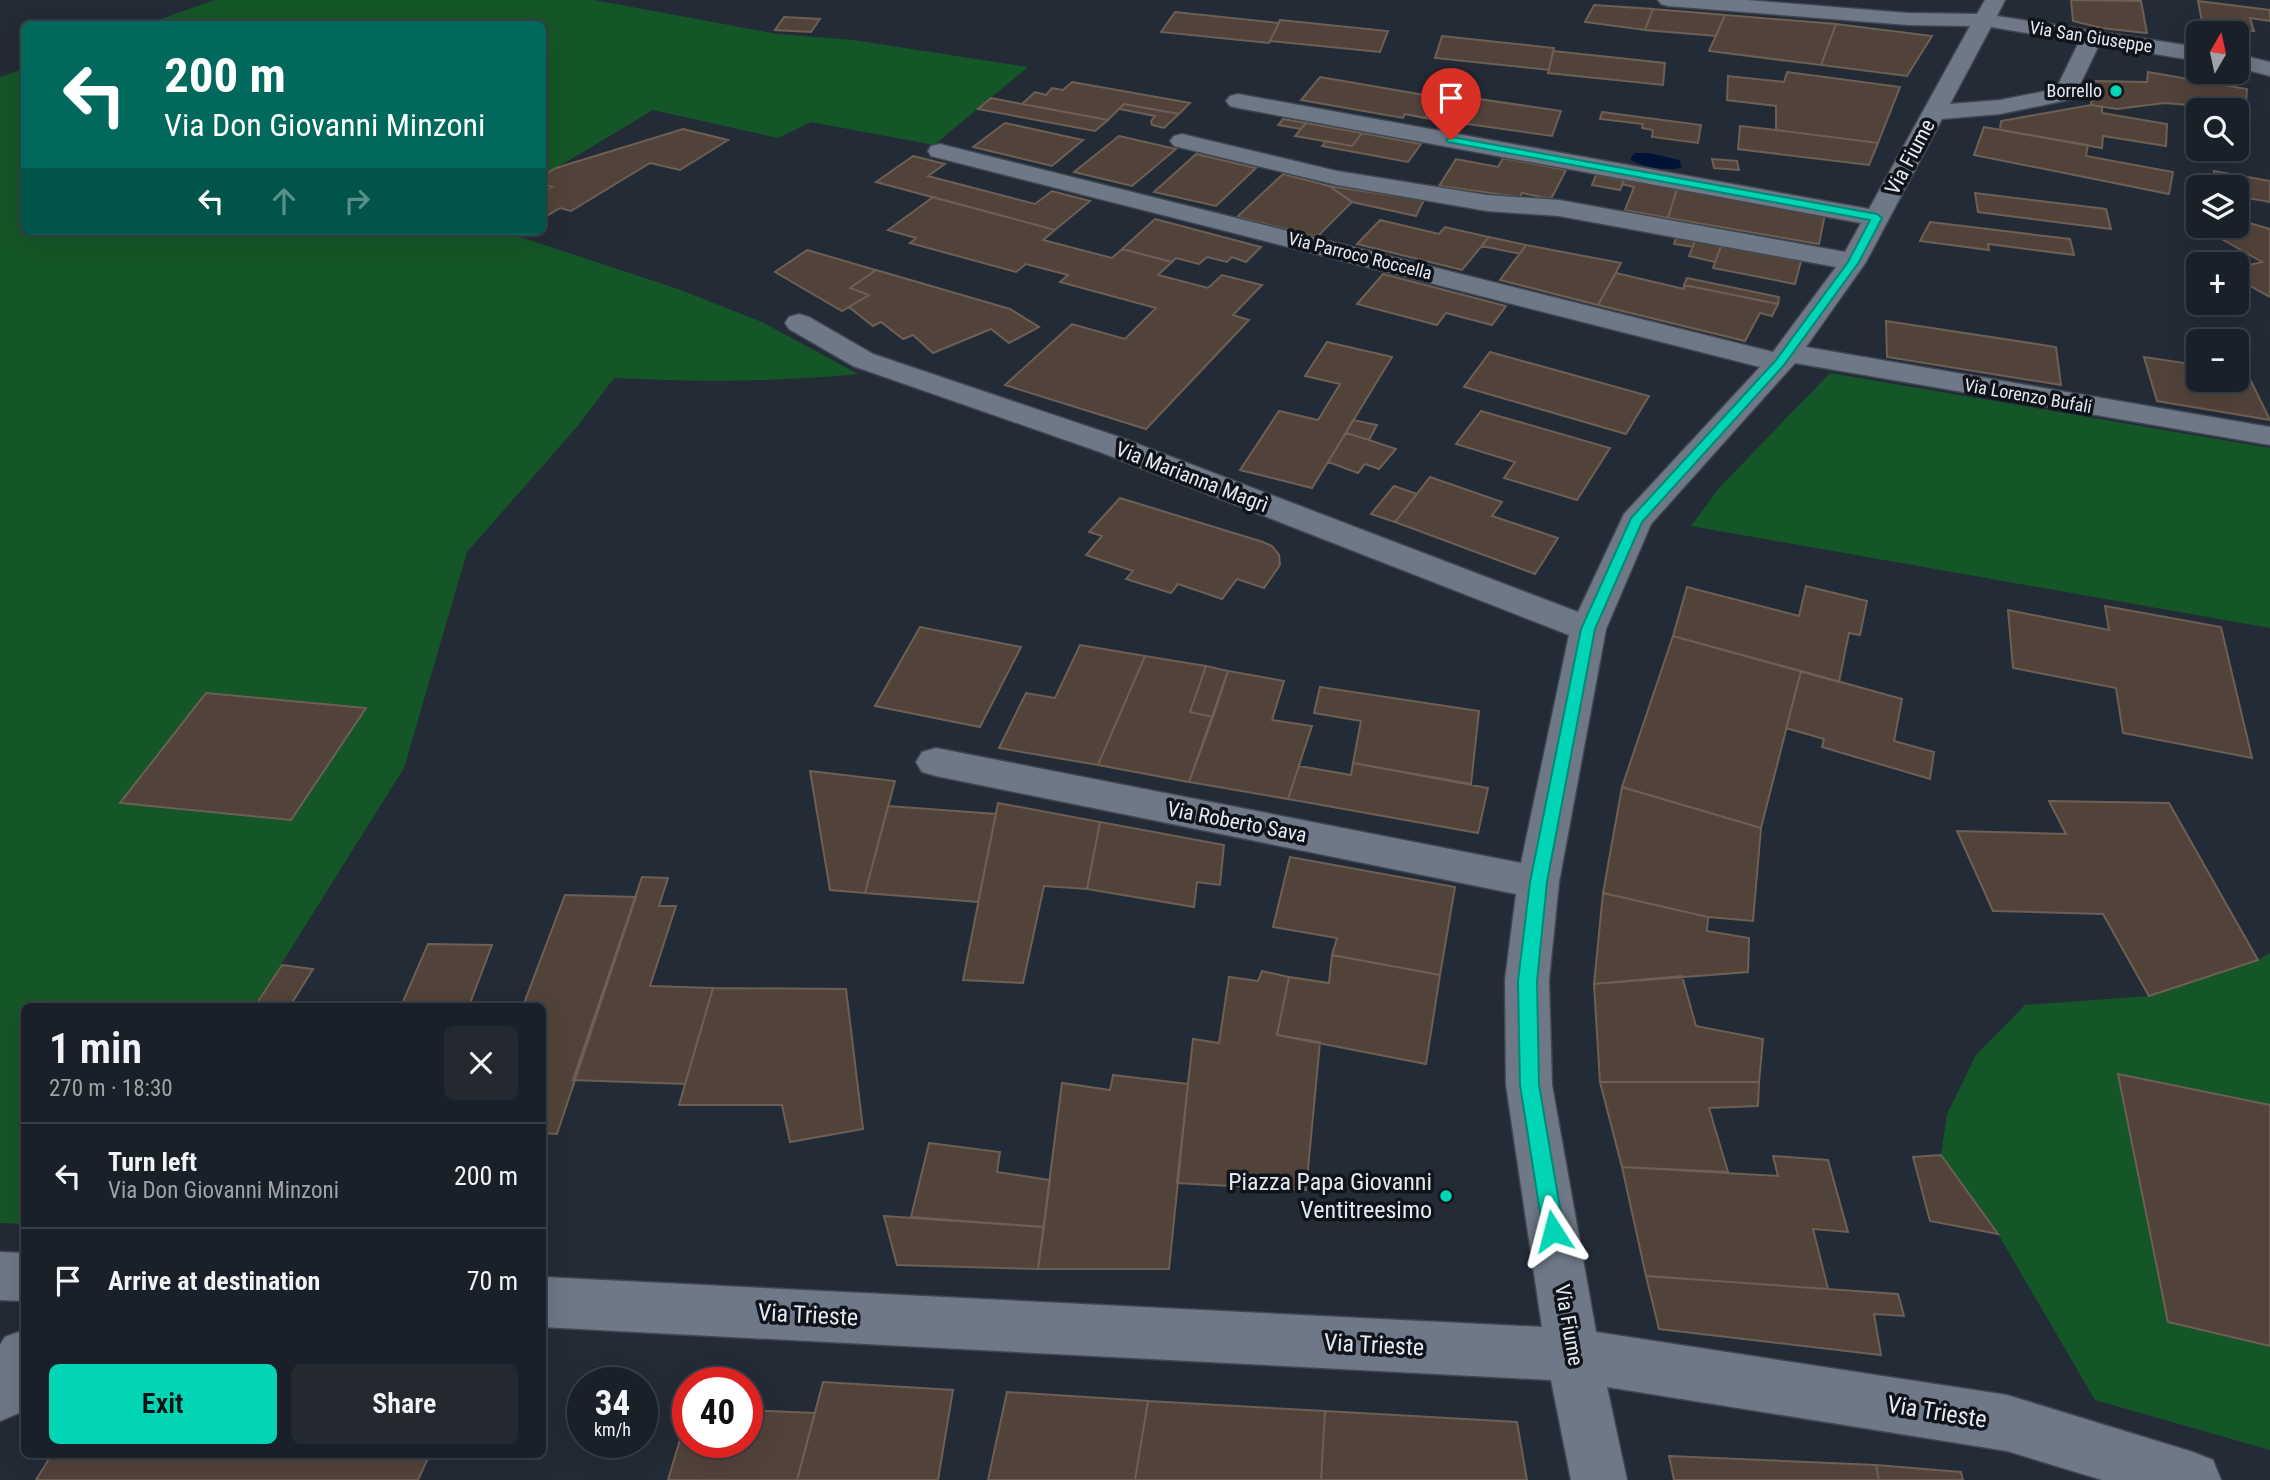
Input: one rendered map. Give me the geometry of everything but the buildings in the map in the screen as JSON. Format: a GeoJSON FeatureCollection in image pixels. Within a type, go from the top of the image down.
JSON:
{"type":"FeatureCollection","features":[{"type":"Feature","properties":{"kind":"street","name":"Via San Giuseppe"},"geometry":{"type":"LineString","coordinates":[[1668,0],[1908,19],[1989,10],[2092,37],[2186,52]]}},
{"type":"Feature","properties":{"kind":"street","name":"Via Fiume"},"geometry":{"type":"LineString","coordinates":[[1599,1480],[1573,1355],[1529,1085],[1527,981],[1538,882],[1588,629],[1636,521],[1784,358],[1853,262],[1989,10]]}},
{"type":"Feature","properties":{"kind":"street"},"geometry":{"type":"LineString","coordinates":[[1934,112],[1979,111],[2023,105],[2065,94],[2092,37]]}},
{"type":"Feature","properties":{"kind":"street"},"geometry":{"type":"LineString","coordinates":[[2249,64],[2270,69]]}},
{"type":"Feature","properties":{"kind":"street"},"geometry":{"type":"LineString","coordinates":[[1238,101],[1877,218]]}},
{"type":"Feature","properties":{"kind":"street"},"geometry":{"type":"LineString","coordinates":[[1182,141],[1336,178],[1486,203],[1559,208],[1853,262]]}},
{"type":"Feature","properties":{"kind":"street","name":"Via Parroco Roccella"},"geometry":{"type":"LineString","coordinates":[[940,150],[1784,358]]}},
{"type":"Feature","properties":{"kind":"street","name":"Via Marianna Magrì"},"geometry":{"type":"LineString","coordinates":[[799,323],[863,360],[1111,445],[1588,629]]}},
{"type":"Feature","properties":{"kind":"street","name":"Via Lorenzo Bufali"},"geometry":{"type":"LineString","coordinates":[[1784,358],[2270,436]]}},
{"type":"Feature","properties":{"kind":"street","name":"Via Roberto Sava"},"geometry":{"type":"LineString","coordinates":[[936,762],[1538,882]]}},
{"type":"Feature","properties":{"kind":"street"},"geometry":{"type":"LineString","coordinates":[[0,1276],[21,1277]]}},
{"type":"Feature","properties":{"kind":"street","name":"Via Trieste"},"geometry":{"type":"LineString","coordinates":[[546,1302],[1573,1355],[2007,1423],[2193,1480]]}},
{"type":"Feature","properties":{"kind":"street"},"geometry":{"type":"LineString","coordinates":[[0,1394],[21,1361]]}},
{"type":"Feature","properties":{"kind":"green space"},"geometry":{"type":"Polygon","coordinates":[[[214,0],[594,0],[777,34],[853,40],[1028,67],[934,145],[811,122],[778,138],[653,110],[546,174],[546,21],[155,21],[214,0]]]}},
{"type":"Feature","properties":{"kind":"green space"},"geometry":{"type":"Polygon","coordinates":[[[21,70],[21,235],[514,235],[678,289],[762,322],[858,374],[736,380],[614,378],[576,428],[467,552],[404,768],[257,1003],[21,1003],[21,1224],[0,1223],[0,77],[21,70]]]}},
{"type":"Feature","properties":{"kind":"green space"},"geometry":{"type":"Polygon","coordinates":[[[1830,373],[2270,448],[2270,628],[1691,526],[1719,488],[1830,373]]]}},
{"type":"Feature","properties":{"kind":"green space"},"geometry":{"type":"Polygon","coordinates":[[[2270,953],[2270,1450],[2095,1400],[1998,1234],[1941,1155],[1947,1114],[1976,1055],[2025,1005],[2149,996],[2258,960],[2270,953]]]}},
{"type":"Feature","properties":{"kind":"water"},"geometry":{"type":"Polygon","coordinates":[[[1635,153],[1649,153],[1679,160],[1682,167],[1663,169],[1641,164],[1630,159],[1635,153]]]}},
{"type":"Feature","properties":{"kind":"place","name":"Borrello"},"geometry":{"type":"Point","coordinates":[2116,91]}},
{"type":"Feature","properties":{"kind":"place","name":"Piazza Papa Giovanni Ventitreesimo"},"geometry":{"type":"Point","coordinates":[1446,1196]}},
{"type":"Feature","properties":{"kind":"route"},"geometry":{"type":"LineString","coordinates":[[1451,140],[1877,218],[1853,262],[1780,363],[1636,521],[1588,629],[1538,882],[1527,981],[1529,1085],[1553,1231]]}}]}
